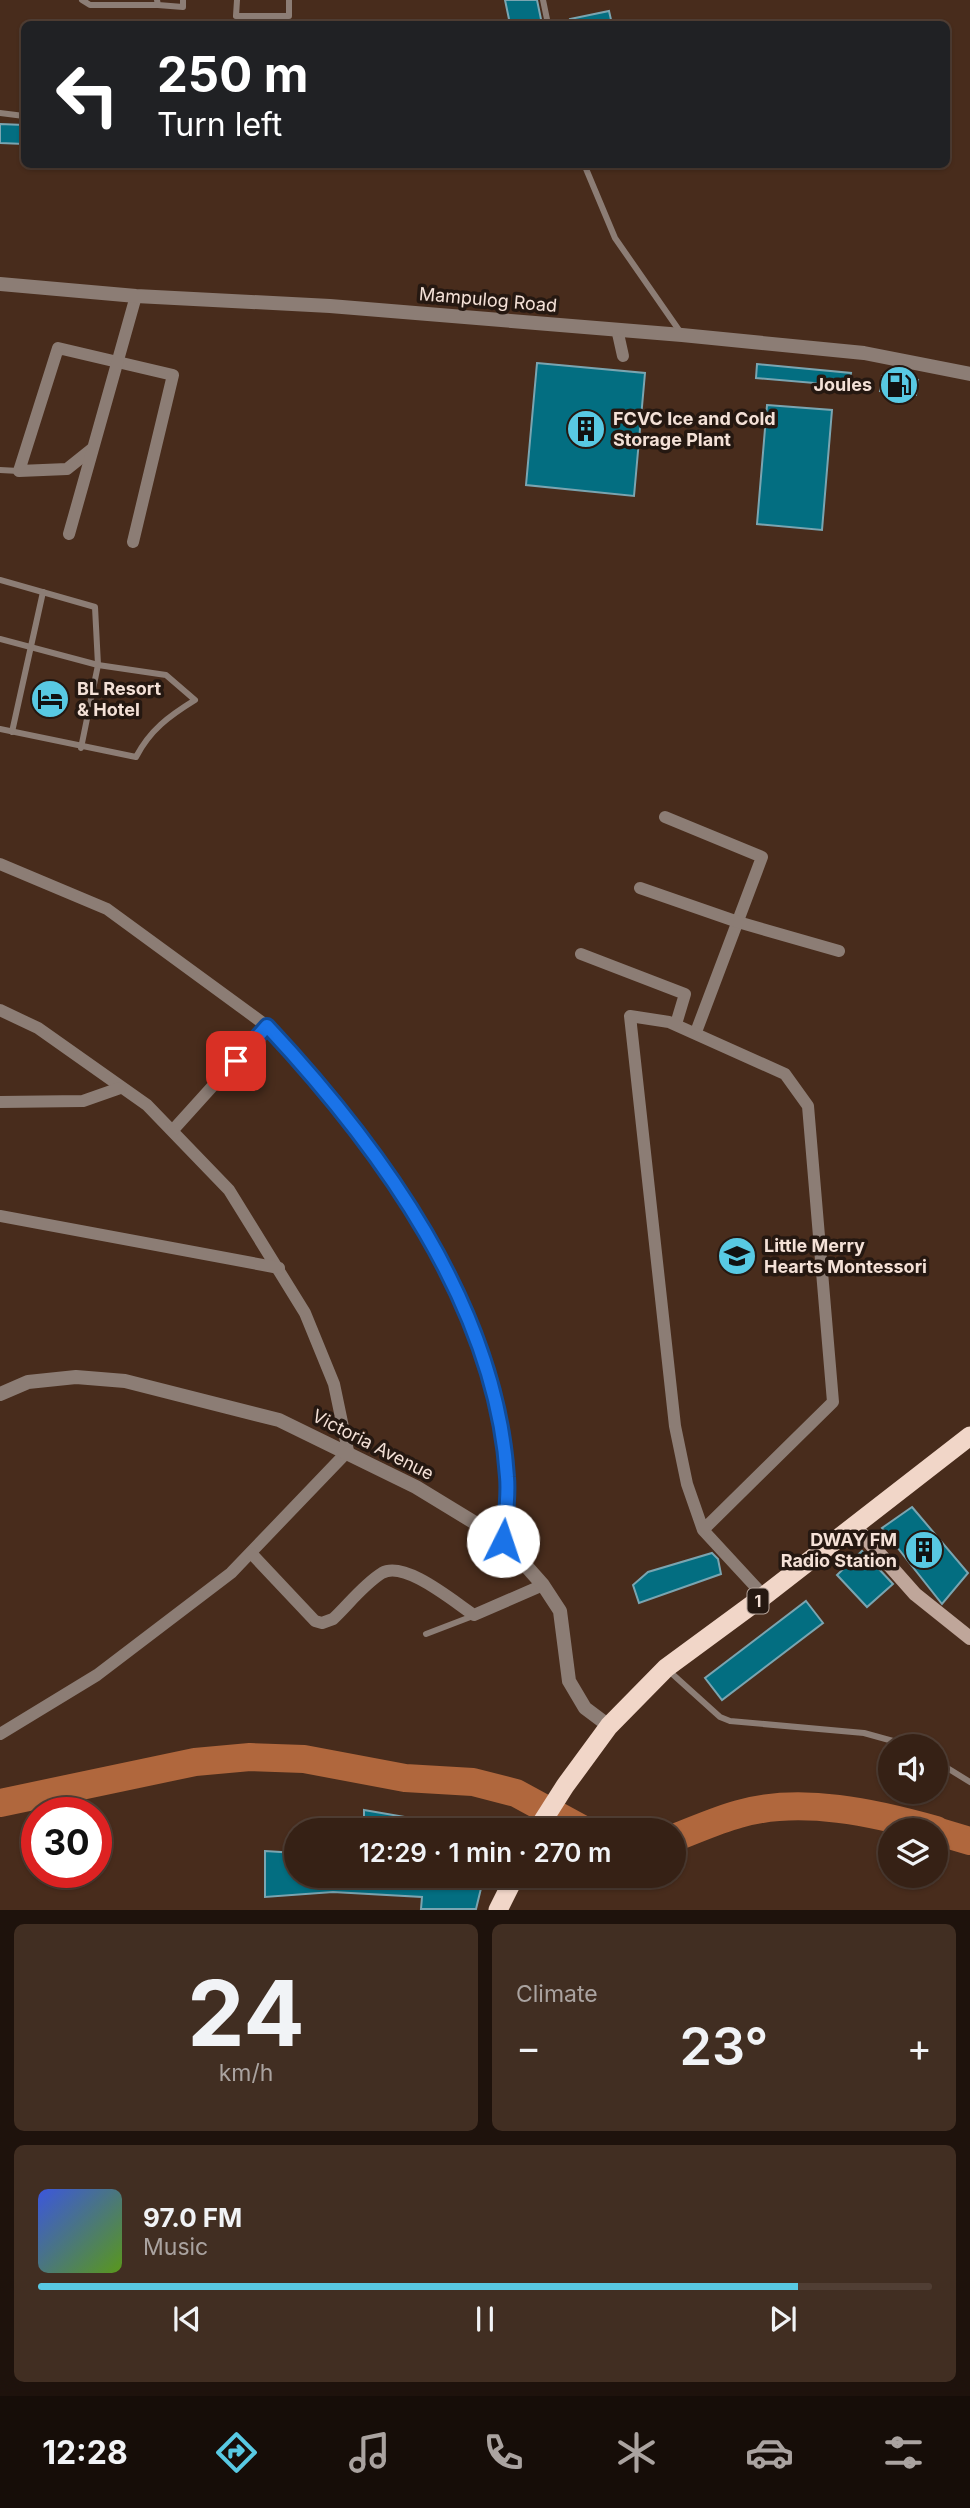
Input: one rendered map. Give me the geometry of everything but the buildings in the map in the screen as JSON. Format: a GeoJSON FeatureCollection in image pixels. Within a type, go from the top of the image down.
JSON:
{"type":"FeatureCollection","features":[{"type":"Feature","properties":{"kind":"highway","name":"1"},"geometry":{"type":"LineString","coordinates":[[545,1818],[609,1726],[666,1668],[764,1596],[970,1436]]}},
{"type":"Feature","properties":{"kind":"highway"},"geometry":{"type":"LineString","coordinates":[[498,1909],[509,1888]]}},
{"type":"Feature","properties":{"kind":"main road"},"geometry":{"type":"LineString","coordinates":[[854,1525],[915,1594],[970,1637]]}},
{"type":"Feature","properties":{"kind":"street","name":"Mampulog Road"},"geometry":{"type":"LineString","coordinates":[[0,284],[136,296],[330,306],[682,335],[864,353],[970,373]]}},
{"type":"Feature","properties":{"kind":"street"},"geometry":{"type":"LineString","coordinates":[[69,534],[136,296]]}},
{"type":"Feature","properties":{"kind":"street"},"geometry":{"type":"LineString","coordinates":[[617,330],[623,356]]}},
{"type":"Feature","properties":{"kind":"street"},"geometry":{"type":"LineString","coordinates":[[92,449],[67,469],[19,471],[58,348],[120,360],[173,375],[133,542]]}},
{"type":"Feature","properties":{"kind":"street"},"geometry":{"type":"LineString","coordinates":[[666,817],[762,857],[696,1032]]}},
{"type":"Feature","properties":{"kind":"street"},"geometry":{"type":"LineString","coordinates":[[0,865],[107,909],[267,1026],[325,1089],[392,1178],[433,1244],[468,1317],[504,1442],[508,1480],[503,1541]]}},
{"type":"Feature","properties":{"kind":"street"},"geometry":{"type":"LineString","coordinates":[[640,888],[738,922],[839,951]]}},
{"type":"Feature","properties":{"kind":"street"},"geometry":{"type":"LineString","coordinates":[[581,954],[685,995],[676,1024]]}},
{"type":"Feature","properties":{"kind":"street"},"geometry":{"type":"LineString","coordinates":[[0,1010],[38,1028],[147,1105],[229,1190],[305,1313],[334,1384],[348,1451],[231,1573],[97,1675],[0,1734]]}},
{"type":"Feature","properties":{"kind":"street"},"geometry":{"type":"LineString","coordinates":[[703,1530],[833,1402],[808,1106],[785,1074],[676,1024],[630,1016],[675,1426],[687,1484],[703,1530],[764,1596]]}},
{"type":"Feature","properties":{"kind":"street"},"geometry":{"type":"LineString","coordinates":[[173,1130],[267,1026]]}},
{"type":"Feature","properties":{"kind":"street"},"geometry":{"type":"LineString","coordinates":[[0,1102],[83,1101],[120,1088]]}},
{"type":"Feature","properties":{"kind":"street"},"geometry":{"type":"LineString","coordinates":[[0,1216],[279,1268]]}},
{"type":"Feature","properties":{"kind":"street","name":"Victoria Avenue"},"geometry":{"type":"LineString","coordinates":[[0,1394],[29,1382],[76,1377],[125,1381],[279,1420],[416,1486],[503,1541],[543,1584],[560,1611],[569,1681],[585,1708],[609,1726]]}},
{"type":"Feature","properties":{"kind":"street"},"geometry":{"type":"LineString","coordinates":[[251,1553],[316,1621],[323,1623],[333,1619],[382,1573],[395,1569],[408,1572],[474,1615],[543,1584]]}},
{"type":"Feature","properties":{"kind":"lane"},"geometry":{"type":"LineString","coordinates":[[82,0],[90,5],[158,2],[183,7],[183,0]]}},
{"type":"Feature","properties":{"kind":"lane"},"geometry":{"type":"LineString","coordinates":[[237,0],[236,16],[289,16],[289,0]]}},
{"type":"Feature","properties":{"kind":"lane"},"geometry":{"type":"LineString","coordinates":[[543,0],[547,21]]}},
{"type":"Feature","properties":{"kind":"lane"},"geometry":{"type":"LineString","coordinates":[[0,113],[21,116]]}},
{"type":"Feature","properties":{"kind":"lane"},"geometry":{"type":"LineString","coordinates":[[586,168],[615,238],[682,335]]}},
{"type":"Feature","properties":{"kind":"lane"},"geometry":{"type":"LineString","coordinates":[[0,470],[19,471]]}},
{"type":"Feature","properties":{"kind":"lane"},"geometry":{"type":"LineString","coordinates":[[0,580],[95,607],[98,665],[81,748]]}},
{"type":"Feature","properties":{"kind":"lane"},"geometry":{"type":"LineString","coordinates":[[12,732],[43,592]]}},
{"type":"Feature","properties":{"kind":"lane"},"geometry":{"type":"LineString","coordinates":[[0,639],[98,665],[166,675],[195,700],[168,716],[147,736],[136,757],[81,748],[0,729]]}},
{"type":"Feature","properties":{"kind":"lane"},"geometry":{"type":"LineString","coordinates":[[426,1634],[474,1615]]}},
{"type":"Feature","properties":{"kind":"lane"},"geometry":{"type":"LineString","coordinates":[[666,1668],[720,1717],[730,1721],[864,1733],[878,1737]]}},
{"type":"Feature","properties":{"kind":"lane"},"geometry":{"type":"LineString","coordinates":[[948,1768],[970,1782]]}},
{"type":"Feature","properties":{"kind":"waterway"},"geometry":{"type":"LineString","coordinates":[[0,1803],[195,1762],[250,1757],[304,1759],[405,1778],[473,1782],[516,1793],[562,1818]]}},
{"type":"Feature","properties":{"kind":"waterway"},"geometry":{"type":"LineString","coordinates":[[686,1833],[739,1814],[787,1807],[838,1809],[889,1818]]}},
{"type":"Feature","properties":{"kind":"waterway"},"geometry":{"type":"LineString","coordinates":[[948,1835],[970,1841]]}},
{"type":"Feature","properties":{"kind":"place","name":"Joules"},"geometry":{"type":"Point","coordinates":[899,385]}},
{"type":"Feature","properties":{"kind":"place","name":"FCVC Ice and Cold Storage Plant"},"geometry":{"type":"Point","coordinates":[586,429]}},
{"type":"Feature","properties":{"kind":"place","name":"BL Resort & Hotel"},"geometry":{"type":"Point","coordinates":[50,699]}},
{"type":"Feature","properties":{"kind":"place","name":"Little Merry Hearts Montessori"},"geometry":{"type":"Point","coordinates":[737,1256]}},
{"type":"Feature","properties":{"kind":"place","name":"DWAY FM Radio Station"},"geometry":{"type":"Point","coordinates":[924,1550]}},
{"type":"Feature","properties":{"kind":"route"},"geometry":{"type":"LineString","coordinates":[[236,1061],[267,1026],[325,1089],[392,1178],[433,1244],[468,1317],[498,1412],[508,1480],[503,1541]]}}]}
